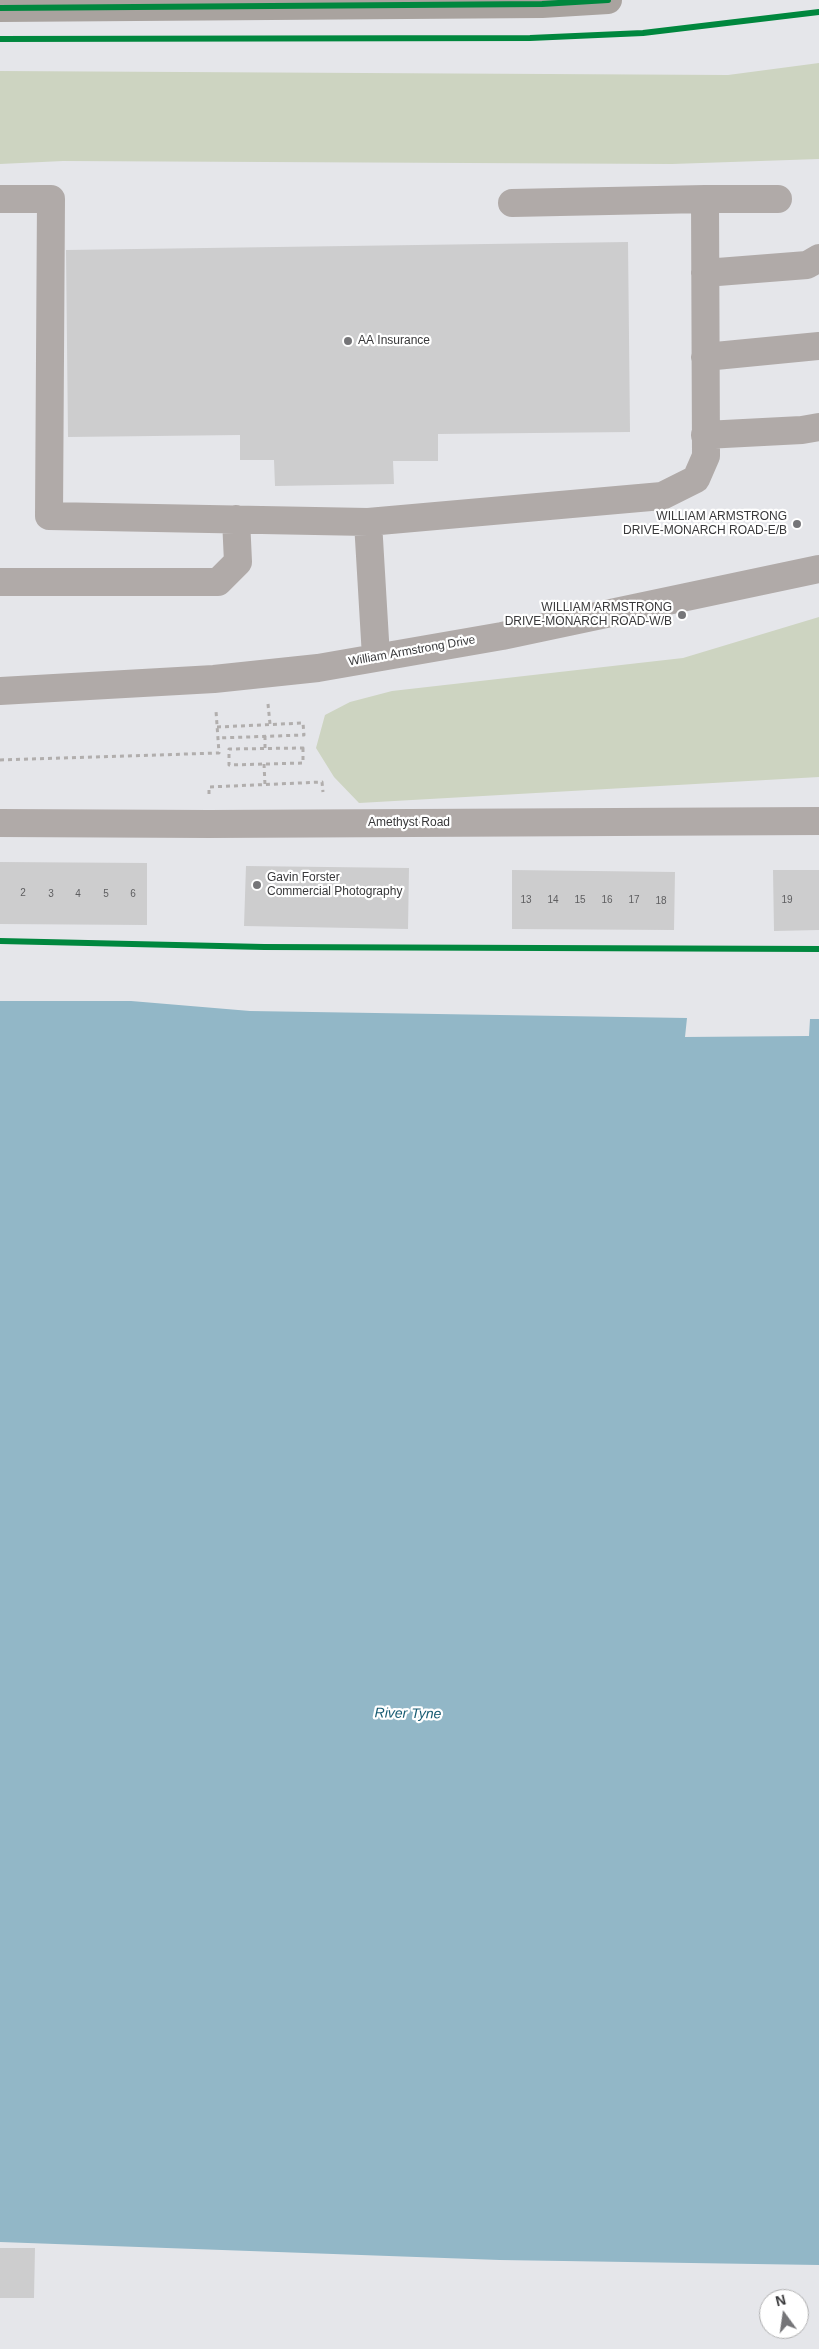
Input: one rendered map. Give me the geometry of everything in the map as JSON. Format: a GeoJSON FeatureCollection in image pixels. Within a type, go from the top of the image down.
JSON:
{"type":"FeatureCollection","features":[{"type":"Feature","properties":{"kind":"main road"},"geometry":{"type":"LineString","coordinates":[[0,8],[542,4],[608,0]]}},
{"type":"Feature","properties":{"kind":"street"},"geometry":{"type":"LineString","coordinates":[[0,199],[51,199],[49,516],[368,522],[662,496],[696,479],[706,456],[705,200]]}},
{"type":"Feature","properties":{"kind":"street"},"geometry":{"type":"LineString","coordinates":[[512,203],[778,199]]}},
{"type":"Feature","properties":{"kind":"street"},"geometry":{"type":"LineString","coordinates":[[705,273],[807,265],[819,258]]}},
{"type":"Feature","properties":{"kind":"street"},"geometry":{"type":"LineString","coordinates":[[706,357],[819,346]]}},
{"type":"Feature","properties":{"kind":"street"},"geometry":{"type":"LineString","coordinates":[[706,435],[802,430],[819,427]]}},
{"type":"Feature","properties":{"kind":"street"},"geometry":{"type":"LineString","coordinates":[[0,582],[218,582],[238,562],[236,519]]}},
{"type":"Feature","properties":{"kind":"street"},"geometry":{"type":"LineString","coordinates":[[368,522],[376,657]]}},
{"type":"Feature","properties":{"kind":"street","name":"William Armstrong Drive"},"geometry":{"type":"LineString","coordinates":[[0,691],[214,679],[318,668],[502,636],[819,569]]}},
{"type":"Feature","properties":{"kind":"street","name":"Amethyst Road"},"geometry":{"type":"LineString","coordinates":[[0,823],[210,824],[819,821]]}},
{"type":"Feature","properties":{"kind":"path"},"geometry":{"type":"LineString","coordinates":[[0,760],[219,753],[218,738],[304,735],[303,723],[217,727]]}},
{"type":"Feature","properties":{"kind":"path"},"geometry":{"type":"LineString","coordinates":[[264,736],[265,749]]}},
{"type":"Feature","properties":{"kind":"path"},"geometry":{"type":"LineString","coordinates":[[303,748],[303,763],[229,765],[229,749],[265,749],[303,748]]}},
{"type":"Feature","properties":{"kind":"path"},"geometry":{"type":"LineString","coordinates":[[264,764],[265,785]]}},
{"type":"Feature","properties":{"kind":"path"},"geometry":{"type":"LineString","coordinates":[[209,787],[322,782]]}},
{"type":"Feature","properties":{"kind":"green space"},"geometry":{"type":"Polygon","coordinates":[[[819,63],[819,159],[672,164],[63,161],[0,164],[0,71],[728,75],[819,63]]]}},
{"type":"Feature","properties":{"kind":"green space"},"geometry":{"type":"Polygon","coordinates":[[[819,617],[819,777],[359,803],[334,777],[316,748],[325,715],[350,702],[392,691],[683,658],[819,617]]]}},
{"type":"Feature","properties":{"kind":"water","name":"River Tyne"},"geometry":{"type":"Polygon","coordinates":[[[0,1001],[131,1001],[250,1011],[687,1018],[685,1037],[809,1036],[810,1019],[819,1019],[819,2265],[500,2260],[0,2242],[0,1001]]]}},
{"type":"Feature","properties":{"kind":"building","name":"AA Insurance"},"geometry":{"type":"Polygon","coordinates":[[[628,242],[630,432],[438,434],[438,461],[393,461],[394,484],[275,486],[274,460],[240,460],[240,435],[68,437],[66,250],[628,242]]]}},
{"type":"Feature","properties":{"kind":"building"},"geometry":{"type":"Polygon","coordinates":[[[0,862],[147,863],[147,925],[0,924],[0,862]]]}},
{"type":"Feature","properties":{"kind":"building"},"geometry":{"type":"Polygon","coordinates":[[[246,866],[409,868],[408,929],[244,926],[246,866]]]}},
{"type":"Feature","properties":{"kind":"building"},"geometry":{"type":"Polygon","coordinates":[[[512,870],[675,872],[674,930],[512,929],[512,870]]]}},
{"type":"Feature","properties":{"kind":"building"},"geometry":{"type":"Polygon","coordinates":[[[773,870],[819,870],[819,930],[774,931],[773,870]]]}},
{"type":"Feature","properties":{"kind":"building"},"geometry":{"type":"Polygon","coordinates":[[[0,2248],[35,2248],[34,2298],[0,2298],[0,2248]]]}},
{"type":"Feature","properties":{"kind":"cycle path"},"geometry":{"type":"LineString","coordinates":[[0,8],[542,4],[608,0]]}},
{"type":"Feature","properties":{"kind":"cycle path"},"geometry":{"type":"LineString","coordinates":[[0,39],[530,38],[643,33],[819,12]]}},
{"type":"Feature","properties":{"kind":"cycle path"},"geometry":{"type":"LineString","coordinates":[[0,941],[264,947],[819,949]]}},
{"type":"Feature","properties":{"kind":"place","name":"AA Insurance"},"geometry":{"type":"Point","coordinates":[348,341]}},
{"type":"Feature","properties":{"kind":"place","name":"WILLIAM ARMSTRONG DRIVE-MONARCH ROAD-E/B"},"geometry":{"type":"Point","coordinates":[797,524]}},
{"type":"Feature","properties":{"kind":"place","name":"WILLIAM ARMSTRONG DRIVE-MONARCH ROAD-W/B"},"geometry":{"type":"Point","coordinates":[682,615]}},
{"type":"Feature","properties":{"kind":"place","name":"Gavin Forster Commercial Photography"},"geometry":{"type":"Point","coordinates":[257,885]}}]}
